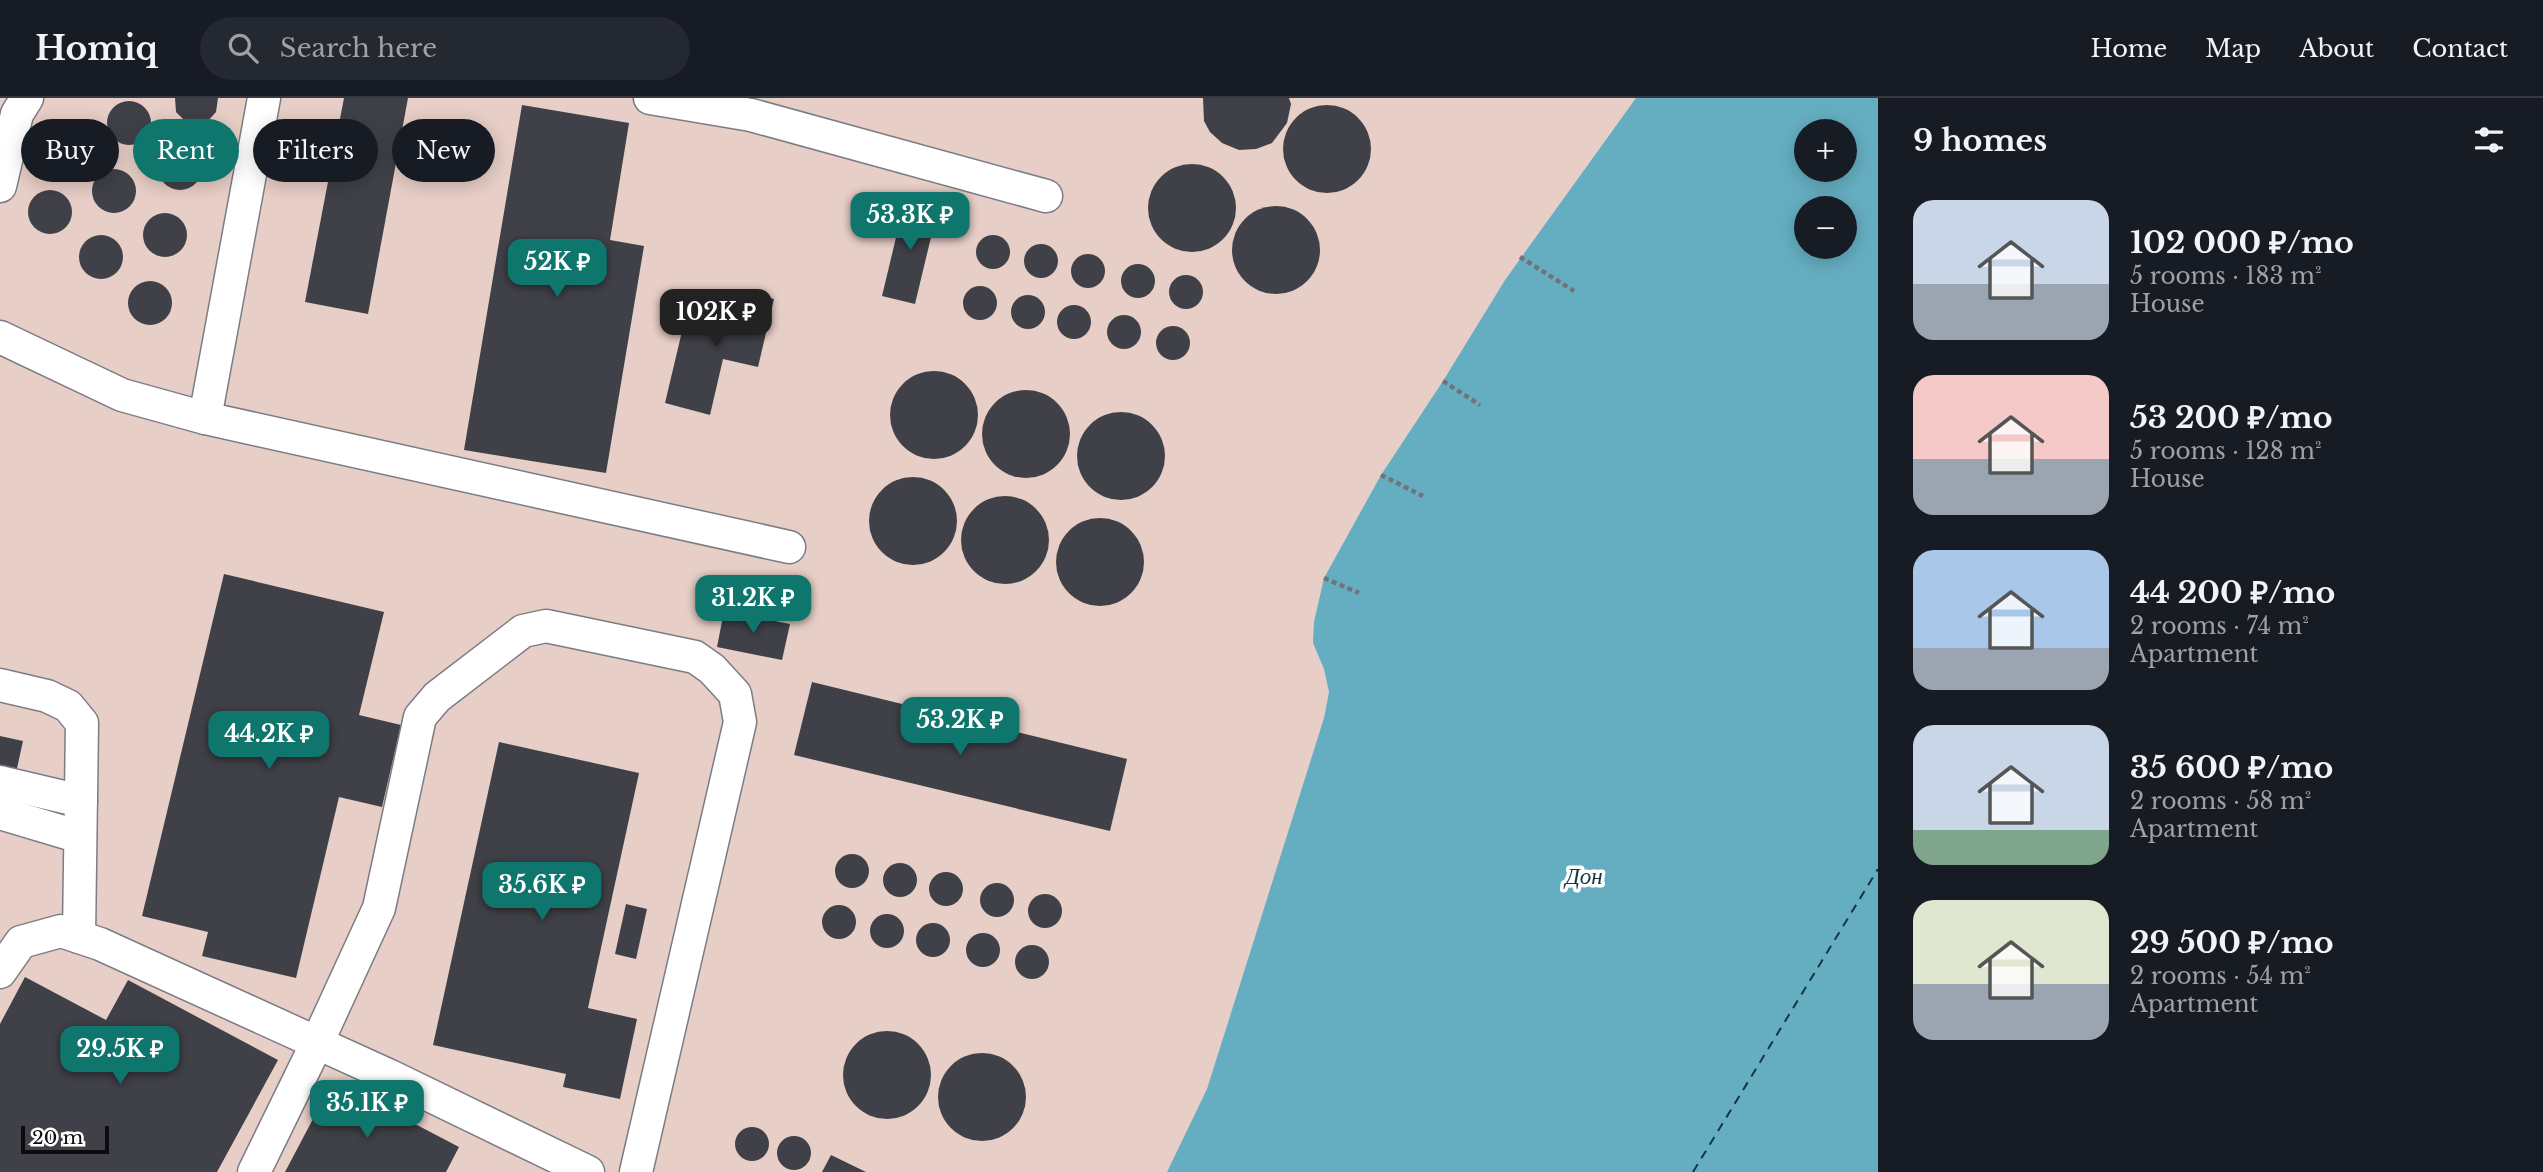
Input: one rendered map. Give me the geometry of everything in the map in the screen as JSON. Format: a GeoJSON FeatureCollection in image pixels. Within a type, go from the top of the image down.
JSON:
{"type":"FeatureCollection","features":[{"type":"Feature","properties":{"kind":"lane"},"geometry":{"type":"LineString","coordinates":[[0,186],[17,114],[27,98]]}},
{"type":"Feature","properties":{"kind":"lane"},"geometry":{"type":"LineString","coordinates":[[205,418],[264,98]]}},
{"type":"Feature","properties":{"kind":"lane"},"geometry":{"type":"LineString","coordinates":[[650,98],[751,115],[1046,196]]}},
{"type":"Feature","properties":{"kind":"lane"},"geometry":{"type":"LineString","coordinates":[[0,337],[122,395],[205,418],[789,547]]}},
{"type":"Feature","properties":{"kind":"lane"},"geometry":{"type":"LineString","coordinates":[[254,1172],[379,908],[421,716],[437,698],[523,631],[546,626],[695,657],[712,668],[735,694],[740,722],[636,1172]]}},
{"type":"Feature","properties":{"kind":"lane"},"geometry":{"type":"LineString","coordinates":[[0,685],[47,696],[68,706],[82,723],[79,937]]}},
{"type":"Feature","properties":{"kind":"lane"},"geometry":{"type":"LineString","coordinates":[[0,782],[81,801]]}},
{"type":"Feature","properties":{"kind":"lane"},"geometry":{"type":"LineString","coordinates":[[0,813],[80,837]]}},
{"type":"Feature","properties":{"kind":"lane"},"geometry":{"type":"LineString","coordinates":[[0,972],[21,942],[61,931],[100,944],[317,1043],[588,1172]]}},
{"type":"Feature","properties":{"kind":"path"},"geometry":{"type":"LineString","coordinates":[[1520,257],[1574,291]]}},
{"type":"Feature","properties":{"kind":"path"},"geometry":{"type":"LineString","coordinates":[[1444,381],[1479,405]]}},
{"type":"Feature","properties":{"kind":"path"},"geometry":{"type":"LineString","coordinates":[[1381,475],[1423,496]]}},
{"type":"Feature","properties":{"kind":"path"},"geometry":{"type":"LineString","coordinates":[[1324,578],[1359,593]]}},
{"type":"Feature","properties":{"kind":"shaded area"},"geometry":{"type":"Polygon","coordinates":[[[1636,98],[1505,280],[1381,475],[1324,578],[1313,643],[1324,669],[1329,692],[1324,718],[1207,1089],[1167,1172],[0,1172],[0,100],[1636,98]]]}},
{"type":"Feature","properties":{"kind":"water","name":"Дон"},"geometry":{"type":"Polygon","coordinates":[[[1636,98],[1878,98],[1878,1172],[1167,1172],[1207,1089],[1324,718],[1329,692],[1324,669],[1313,643],[1314,622],[1324,578],[1381,475],[1505,280],[1636,98]]]}},
{"type":"Feature","properties":{"kind":"building"},"geometry":{"type":"Polygon","coordinates":[[[175,98],[218,98],[216,112],[210,119],[183,119],[176,112],[175,98]]]}},
{"type":"Feature","properties":{"kind":"building"},"geometry":{"type":"Polygon","coordinates":[[[344,98],[408,98],[404,119],[392,119],[392,182],[368,314],[305,302],[328,182],[378,182],[378,119],[340,119],[344,98]]]}},
{"type":"Feature","properties":{"kind":"building"},"geometry":{"type":"Polygon","coordinates":[[[1203,98],[1289,98],[1291,104],[1287,123],[1272,143],[1256,149],[1239,150],[1222,143],[1210,132],[1204,121],[1203,98]]]}},
{"type":"Feature","properties":{"kind":"building"},"geometry":{"type":"Polygon","coordinates":[[[129,101],[137,103],[150,119],[133,119],[133,144],[129,145],[119,142],[119,119],[108,119],[114,108],[129,101]]]}},
{"type":"Feature","properties":{"kind":"building"},"geometry":{"type":"Polygon","coordinates":[[[522,105],[629,123],[610,240],[644,246],[606,473],[464,450],[522,105]]]}},
{"type":"Feature","properties":{"kind":"building"},"geometry":{"type":"Polygon","coordinates":[[[1327,105],[1344,109],[1358,118],[1367,132],[1371,149],[1367,166],[1358,180],[1344,189],[1327,193],[1310,189],[1296,180],[1287,166],[1283,149],[1287,132],[1296,118],[1310,109],[1327,105]]]}},
{"type":"Feature","properties":{"kind":"building"},"geometry":{"type":"Polygon","coordinates":[[[1192,164],[1209,168],[1223,177],[1232,191],[1236,208],[1232,225],[1223,239],[1209,248],[1192,252],[1175,248],[1161,239],[1152,225],[1148,208],[1152,191],[1161,177],[1175,168],[1192,164]]]}},
{"type":"Feature","properties":{"kind":"building"},"geometry":{"type":"Polygon","coordinates":[[[119,170],[134,183],[134,199],[122,211],[106,211],[94,199],[92,191],[95,182],[119,182],[119,170]]]}},
{"type":"Feature","properties":{"kind":"building"},"geometry":{"type":"Polygon","coordinates":[[[164,182],[196,182],[180,190],[164,182]]]}},
{"type":"Feature","properties":{"kind":"building"},"geometry":{"type":"Polygon","coordinates":[[[50,190],[65,197],[72,212],[65,227],[50,234],[35,227],[28,212],[35,197],[50,190]]]}},
{"type":"Feature","properties":{"kind":"building"},"geometry":{"type":"Polygon","coordinates":[[[905,200],[938,208],[915,304],[882,296],[905,200]]]}},
{"type":"Feature","properties":{"kind":"building"},"geometry":{"type":"Polygon","coordinates":[[[1276,206],[1293,210],[1307,219],[1316,233],[1320,250],[1316,267],[1307,281],[1293,290],[1276,294],[1259,290],[1245,281],[1236,267],[1232,250],[1236,233],[1245,219],[1259,210],[1276,206]]]}},
{"type":"Feature","properties":{"kind":"building"},"geometry":{"type":"Polygon","coordinates":[[[165,213],[180,220],[187,235],[180,250],[165,257],[150,250],[143,235],[150,220],[165,213]]]}},
{"type":"Feature","properties":{"kind":"building"},"geometry":{"type":"Polygon","coordinates":[[[101,235],[116,242],[123,257],[116,272],[101,279],[86,272],[79,257],[86,242],[101,235]]]}},
{"type":"Feature","properties":{"kind":"building"},"geometry":{"type":"Polygon","coordinates":[[[993,235],[1005,240],[1010,252],[1005,264],[993,269],[981,264],[976,252],[981,240],[993,235]]]}},
{"type":"Feature","properties":{"kind":"building"},"geometry":{"type":"Polygon","coordinates":[[[1041,244],[1053,249],[1058,261],[1053,273],[1041,278],[1029,273],[1024,261],[1029,249],[1041,244]]]}},
{"type":"Feature","properties":{"kind":"building"},"geometry":{"type":"Polygon","coordinates":[[[1088,254],[1100,259],[1105,271],[1100,283],[1088,288],[1076,283],[1071,271],[1076,259],[1088,254]]]}},
{"type":"Feature","properties":{"kind":"building"},"geometry":{"type":"Polygon","coordinates":[[[1138,264],[1150,269],[1155,281],[1150,293],[1138,298],[1126,293],[1121,281],[1126,269],[1138,264]]]}},
{"type":"Feature","properties":{"kind":"building"},"geometry":{"type":"Polygon","coordinates":[[[1186,275],[1198,280],[1203,292],[1198,304],[1186,309],[1174,304],[1169,292],[1174,280],[1186,275]]]}},
{"type":"Feature","properties":{"kind":"building"},"geometry":{"type":"Polygon","coordinates":[[[150,281],[165,288],[172,303],[165,318],[150,325],[135,318],[128,303],[135,288],[150,281]]]}},
{"type":"Feature","properties":{"kind":"building"},"geometry":{"type":"Polygon","coordinates":[[[980,286],[992,291],[997,303],[992,315],[980,320],[968,315],[963,303],[968,291],[980,286]]]}},
{"type":"Feature","properties":{"kind":"building"},"geometry":{"type":"Polygon","coordinates":[[[740,291],[774,299],[758,367],[723,359],[710,415],[665,403],[688,306],[733,316],[740,291]]]}},
{"type":"Feature","properties":{"kind":"building"},"geometry":{"type":"Polygon","coordinates":[[[1028,295],[1040,300],[1045,312],[1040,324],[1028,329],[1016,324],[1011,312],[1016,300],[1028,295]]]}},
{"type":"Feature","properties":{"kind":"building"},"geometry":{"type":"Polygon","coordinates":[[[1074,305],[1086,310],[1091,322],[1086,334],[1074,339],[1062,334],[1057,322],[1062,310],[1074,305]]]}},
{"type":"Feature","properties":{"kind":"building"},"geometry":{"type":"Polygon","coordinates":[[[1124,315],[1136,320],[1141,332],[1136,344],[1124,349],[1112,344],[1107,332],[1112,320],[1124,315]]]}},
{"type":"Feature","properties":{"kind":"building"},"geometry":{"type":"Polygon","coordinates":[[[1173,326],[1185,331],[1190,343],[1185,355],[1173,360],[1161,355],[1156,343],[1161,331],[1173,326]]]}},
{"type":"Feature","properties":{"kind":"building"},"geometry":{"type":"Polygon","coordinates":[[[934,371],[951,375],[965,384],[974,398],[978,415],[974,432],[965,446],[951,455],[934,459],[917,455],[903,446],[894,432],[890,415],[894,398],[903,384],[917,375],[934,371]]]}},
{"type":"Feature","properties":{"kind":"building"},"geometry":{"type":"Polygon","coordinates":[[[1026,390],[1043,394],[1057,403],[1066,417],[1070,434],[1066,451],[1057,465],[1043,474],[1026,478],[1009,474],[995,465],[986,451],[982,434],[986,417],[995,403],[1009,394],[1026,390]]]}},
{"type":"Feature","properties":{"kind":"building"},"geometry":{"type":"Polygon","coordinates":[[[1121,412],[1138,416],[1152,425],[1161,439],[1165,456],[1161,473],[1152,487],[1138,496],[1121,500],[1104,496],[1090,487],[1081,473],[1077,456],[1081,439],[1090,425],[1104,416],[1121,412]]]}},
{"type":"Feature","properties":{"kind":"building"},"geometry":{"type":"Polygon","coordinates":[[[913,477],[930,481],[944,490],[953,504],[957,521],[953,538],[944,552],[930,561],[913,565],[896,561],[882,552],[873,538],[869,521],[873,504],[882,490],[896,481],[913,477]]]}},
{"type":"Feature","properties":{"kind":"building"},"geometry":{"type":"Polygon","coordinates":[[[1005,496],[1022,500],[1036,509],[1045,523],[1049,540],[1045,557],[1036,571],[1022,580],[1005,584],[988,580],[974,571],[965,557],[961,540],[965,523],[974,509],[988,500],[1005,496]]]}},
{"type":"Feature","properties":{"kind":"building"},"geometry":{"type":"Polygon","coordinates":[[[1100,518],[1117,522],[1131,531],[1140,545],[1144,562],[1140,579],[1131,593],[1117,602],[1100,606],[1083,602],[1069,593],[1060,579],[1056,562],[1060,545],[1069,531],[1083,522],[1100,518]]]}},
{"type":"Feature","properties":{"kind":"building"},"geometry":{"type":"Polygon","coordinates":[[[224,574],[384,612],[359,715],[401,725],[382,807],[339,797],[296,978],[202,956],[208,932],[142,916],[224,574]]]}},
{"type":"Feature","properties":{"kind":"building"},"geometry":{"type":"Polygon","coordinates":[[[724,611],[790,624],[782,660],[717,647],[724,611]]]}},
{"type":"Feature","properties":{"kind":"building"},"geometry":{"type":"Polygon","coordinates":[[[812,682],[1127,759],[1110,831],[794,755],[812,682]]]}},
{"type":"Feature","properties":{"kind":"building"},"geometry":{"type":"Polygon","coordinates":[[[0,736],[23,741],[10,800],[0,797],[0,736]]]}},
{"type":"Feature","properties":{"kind":"building"},"geometry":{"type":"Polygon","coordinates":[[[499,742],[639,773],[588,1008],[637,1019],[620,1099],[563,1087],[566,1074],[433,1045],[499,742]]]}},
{"type":"Feature","properties":{"kind":"building"},"geometry":{"type":"Polygon","coordinates":[[[852,854],[864,859],[869,871],[864,883],[852,888],[840,883],[835,871],[840,859],[852,854]]]}},
{"type":"Feature","properties":{"kind":"building"},"geometry":{"type":"Polygon","coordinates":[[[900,863],[912,868],[917,880],[912,892],[900,897],[888,892],[883,880],[888,868],[900,863]]]}},
{"type":"Feature","properties":{"kind":"building"},"geometry":{"type":"Polygon","coordinates":[[[946,872],[958,877],[963,889],[958,901],[946,906],[934,901],[929,889],[934,877],[946,872]]]}},
{"type":"Feature","properties":{"kind":"building"},"geometry":{"type":"Polygon","coordinates":[[[997,883],[1009,888],[1014,900],[1009,912],[997,917],[985,912],[980,900],[985,888],[997,883]]]}},
{"type":"Feature","properties":{"kind":"building"},"geometry":{"type":"Polygon","coordinates":[[[1045,894],[1057,899],[1062,911],[1057,923],[1045,928],[1033,923],[1028,911],[1033,899],[1045,894]]]}},
{"type":"Feature","properties":{"kind":"building"},"geometry":{"type":"Polygon","coordinates":[[[626,904],[647,909],[636,959],[615,954],[626,904]]]}},
{"type":"Feature","properties":{"kind":"building"},"geometry":{"type":"Polygon","coordinates":[[[839,905],[851,910],[856,922],[851,934],[839,939],[827,934],[822,922],[827,910],[839,905]]]}},
{"type":"Feature","properties":{"kind":"building"},"geometry":{"type":"Polygon","coordinates":[[[887,914],[899,919],[904,931],[899,943],[887,948],[875,943],[870,931],[875,919],[887,914]]]}},
{"type":"Feature","properties":{"kind":"building"},"geometry":{"type":"Polygon","coordinates":[[[933,923],[945,928],[950,940],[945,952],[933,957],[921,952],[916,940],[921,928],[933,923]]]}},
{"type":"Feature","properties":{"kind":"building"},"geometry":{"type":"Polygon","coordinates":[[[983,933],[995,938],[1000,950],[995,962],[983,967],[971,962],[966,950],[971,938],[983,933]]]}},
{"type":"Feature","properties":{"kind":"building"},"geometry":{"type":"Polygon","coordinates":[[[1032,945],[1044,950],[1049,962],[1044,974],[1032,979],[1020,974],[1015,962],[1020,950],[1032,945]]]}},
{"type":"Feature","properties":{"kind":"building"},"geometry":{"type":"Polygon","coordinates":[[[25,977],[106,1020],[128,980],[278,1060],[217,1172],[0,1172],[0,1024],[25,977]]]}},
{"type":"Feature","properties":{"kind":"building"},"geometry":{"type":"Polygon","coordinates":[[[887,1031],[904,1035],[918,1044],[927,1058],[931,1075],[927,1092],[918,1106],[904,1115],[887,1119],[870,1115],[856,1106],[847,1092],[843,1075],[847,1058],[856,1044],[870,1035],[887,1031]]]}},
{"type":"Feature","properties":{"kind":"building"},"geometry":{"type":"Polygon","coordinates":[[[982,1053],[999,1057],[1013,1066],[1022,1080],[1026,1097],[1022,1114],[1013,1128],[999,1137],[982,1141],[965,1137],[951,1128],[942,1114],[938,1097],[942,1080],[951,1066],[965,1057],[982,1053]]]}},
{"type":"Feature","properties":{"kind":"building"},"geometry":{"type":"Polygon","coordinates":[[[333,1081],[459,1147],[446,1172],[285,1172],[333,1081]]]}},
{"type":"Feature","properties":{"kind":"building"},"geometry":{"type":"Polygon","coordinates":[[[752,1127],[764,1132],[769,1144],[764,1156],[752,1161],[740,1156],[735,1144],[740,1132],[752,1127]]]}},
{"type":"Feature","properties":{"kind":"building"},"geometry":{"type":"Polygon","coordinates":[[[794,1136],[806,1141],[811,1153],[806,1165],[794,1170],[782,1165],[777,1153],[782,1141],[794,1136]]]}},
{"type":"Feature","properties":{"kind":"building"},"geometry":{"type":"Polygon","coordinates":[[[831,1155],[866,1172],[822,1172],[831,1155]]]}},
{"type":"Feature","properties":{"kind":"ferry route"},"geometry":{"type":"LineString","coordinates":[[1693,1172],[1878,869]]}}]}
